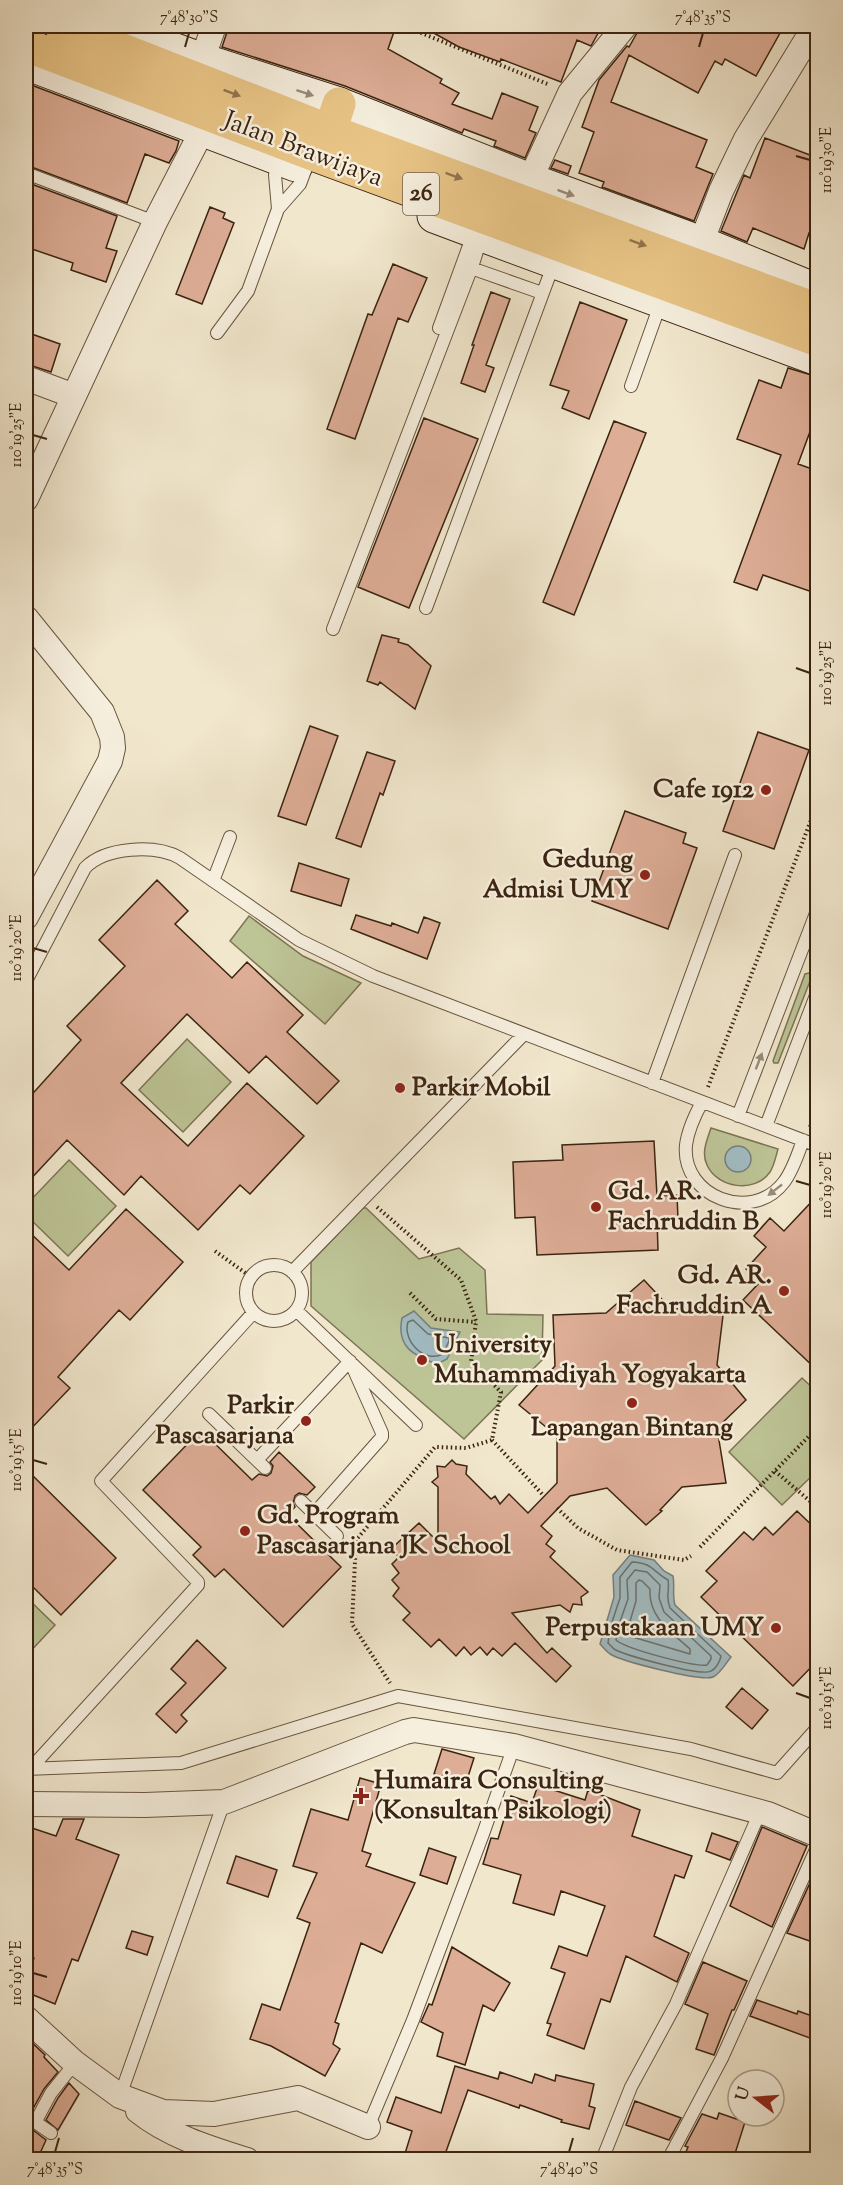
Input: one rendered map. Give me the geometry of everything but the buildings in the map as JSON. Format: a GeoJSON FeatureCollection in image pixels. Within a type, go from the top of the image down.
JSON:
{"type":"FeatureCollection","features":[{"type":"Feature","properties":{"kind":"highway","name":"Jalan Brawijaya"},"geometry":{"type":"LineString","coordinates":[[61,26],[334,118],[818,310]]}},
{"type":"Feature","properties":{"kind":"highway","name":"Jalan Brawijaya"},"geometry":{"type":"LineString","coordinates":[[26,45],[83,75],[329,160],[818,340]]}},
{"type":"Feature","properties":{"kind":"street"},"geometry":{"type":"LineString","coordinates":[[111,26],[202,60],[334,118],[530,180],[701,243],[818,291]]}},
{"type":"Feature","properties":{"kind":"street"},"geometry":{"type":"LineString","coordinates":[[202,60],[214,26]]}},
{"type":"Feature","properties":{"kind":"street"},"geometry":{"type":"LineString","coordinates":[[530,180],[570,93],[625,26]]}},
{"type":"Feature","properties":{"kind":"street"},"geometry":{"type":"LineString","coordinates":[[701,243],[721,191],[746,139],[815,26]]}},
{"type":"Feature","properties":{"kind":"street"},"geometry":{"type":"LineString","coordinates":[[26,63],[83,75],[202,131],[818,359]]}},
{"type":"Feature","properties":{"kind":"street"},"geometry":{"type":"LineString","coordinates":[[26,499],[155,222],[202,131]]}},
{"type":"Feature","properties":{"kind":"street"},"geometry":{"type":"LineString","coordinates":[[26,378],[74,396]]}},
{"type":"Feature","properties":{"kind":"street"},"geometry":{"type":"LineString","coordinates":[[26,618],[102,712],[111,731],[113,748],[110,761],[26,917]]}},
{"type":"Feature","properties":{"kind":"street"},"geometry":{"type":"LineString","coordinates":[[26,1804],[145,1806],[224,1802],[410,1731],[514,1746],[760,1812],[818,1835]]}},
{"type":"Feature","properties":{"kind":"street"},"geometry":{"type":"LineString","coordinates":[[26,2018],[75,2063],[147,2118],[166,2130],[210,2149],[247,2160]]}},
{"type":"Feature","properties":{"kind":"street"},"geometry":{"type":"LineString","coordinates":[[120,2096],[163,2112],[214,2114],[298,2098],[368,2127]]}},
{"type":"Feature","properties":{"kind":"lane"},"geometry":{"type":"LineString","coordinates":[[217,333],[248,291],[278,209],[300,184],[293,164],[275,175],[278,209]]}},
{"type":"Feature","properties":{"kind":"lane"},"geometry":{"type":"LineString","coordinates":[[26,173],[155,222]]}},
{"type":"Feature","properties":{"kind":"lane"},"geometry":{"type":"LineString","coordinates":[[333,630],[471,268],[478,233]]}},
{"type":"Feature","properties":{"kind":"lane"},"geometry":{"type":"LineString","coordinates":[[439,330],[478,233]]}},
{"type":"Feature","properties":{"kind":"lane"},"geometry":{"type":"LineString","coordinates":[[426,608],[555,261]]}},
{"type":"Feature","properties":{"kind":"lane"},"geometry":{"type":"LineString","coordinates":[[471,268],[542,293]]}},
{"type":"Feature","properties":{"kind":"lane"},"geometry":{"type":"LineString","coordinates":[[631,386],[661,302]]}},
{"type":"Feature","properties":{"kind":"lane"},"geometry":{"type":"LineString","coordinates":[[213,881],[230,837]]}},
{"type":"Feature","properties":{"kind":"lane"},"geometry":{"type":"LineString","coordinates":[[26,981],[85,868],[94,859],[132,850],[165,852],[180,858],[299,940],[373,976],[818,1146]]}},
{"type":"Feature","properties":{"kind":"lane"},"geometry":{"type":"LineString","coordinates":[[652,1083],[735,855]]}},
{"type":"Feature","properties":{"kind":"lane"},"geometry":{"type":"LineString","coordinates":[[738,1116],[818,908]]}},
{"type":"Feature","properties":{"kind":"lane"},"geometry":{"type":"LineString","coordinates":[[766,1126],[818,990]]}},
{"type":"Feature","properties":{"kind":"lane"},"geometry":{"type":"LineString","coordinates":[[292,1272],[524,1034]]}},
{"type":"Feature","properties":{"kind":"lane"},"geometry":{"type":"LineString","coordinates":[[702,1102],[689,1131],[686,1146],[687,1161],[693,1176],[702,1188],[722,1200],[744,1204],[772,1194],[783,1183],[803,1140]]}},
{"type":"Feature","properties":{"kind":"lane"},"geometry":{"type":"LineString","coordinates":[[266,1265],[285,1266],[299,1280],[303,1290],[297,1311],[285,1321],[276,1322],[268,1322],[253,1313],[246,1295],[251,1277],[266,1265]]}},
{"type":"Feature","properties":{"kind":"lane"},"geometry":{"type":"LineString","coordinates":[[297,1311],[416,1425]]}},
{"type":"Feature","properties":{"kind":"lane"},"geometry":{"type":"LineString","coordinates":[[28,1769],[198,1585],[198,1582],[101,1481],[253,1313]]}},
{"type":"Feature","properties":{"kind":"lane"},"geometry":{"type":"LineString","coordinates":[[209,1414],[261,1463],[350,1361]]}},
{"type":"Feature","properties":{"kind":"lane"},"geometry":{"type":"LineString","coordinates":[[314,1514],[382,1437],[350,1361]]}},
{"type":"Feature","properties":{"kind":"lane"},"geometry":{"type":"LineString","coordinates":[[301,1502],[337,1536]]}},
{"type":"Feature","properties":{"kind":"lane"},"geometry":{"type":"LineString","coordinates":[[28,1769],[180,1763],[398,1695],[691,1749],[778,1773],[818,1727]]}},
{"type":"Feature","properties":{"kind":"lane"},"geometry":{"type":"LineString","coordinates":[[368,2127],[412,2020],[514,1746]]}},
{"type":"Feature","properties":{"kind":"lane"},"geometry":{"type":"LineString","coordinates":[[120,2096],[224,1802]]}},
{"type":"Feature","properties":{"kind":"lane"},"geometry":{"type":"LineString","coordinates":[[602,2160],[631,2087],[676,2004],[760,1812]]}},
{"type":"Feature","properties":{"kind":"lane"},"geometry":{"type":"LineString","coordinates":[[668,2160],[722,2058],[818,1845]]}},
{"type":"Feature","properties":{"kind":"lane"},"geometry":{"type":"LineString","coordinates":[[51,2133],[38,2124],[37,2119],[51,2093],[75,2063]]}},
{"type":"Feature","properties":{"kind":"path"},"geometry":{"type":"LineString","coordinates":[[404,26],[570,93]]}},
{"type":"Feature","properties":{"kind":"path"},"geometry":{"type":"LineString","coordinates":[[702,1102],[818,802]]}},
{"type":"Feature","properties":{"kind":"path"},"geometry":{"type":"LineString","coordinates":[[365,1197],[461,1280],[476,1322],[471,1362],[501,1392],[492,1440]]}},
{"type":"Feature","properties":{"kind":"path"},"geometry":{"type":"LineString","coordinates":[[215,1251],[251,1277]]}},
{"type":"Feature","properties":{"kind":"path"},"geometry":{"type":"LineString","coordinates":[[410,1293],[436,1319],[476,1322]]}},
{"type":"Feature","properties":{"kind":"path"},"geometry":{"type":"LineString","coordinates":[[700,1547],[818,1427]]}},
{"type":"Feature","properties":{"kind":"path"},"geometry":{"type":"LineString","coordinates":[[492,1440],[544,1496]]}},
{"type":"Feature","properties":{"kind":"path"},"geometry":{"type":"LineString","coordinates":[[398,1695],[352,1626],[356,1540],[435,1447],[466,1448],[492,1440]]}},
{"type":"Feature","properties":{"kind":"path"},"geometry":{"type":"LineString","coordinates":[[775,1471],[818,1508]]}},
{"type":"Feature","properties":{"kind":"path"},"geometry":{"type":"LineString","coordinates":[[557,1508],[578,1528],[617,1550],[684,1560],[692,1556]]}},
{"type":"Feature","properties":{"kind":"green space"},"geometry":{"type":"Polygon","coordinates":[[[249,916],[303,956],[361,983],[325,1024],[230,941],[249,916]]]}},
{"type":"Feature","properties":{"kind":"green space"},"geometry":{"type":"Polygon","coordinates":[[[809,973],[812,976],[778,1063],[774,1063],[805,974],[809,973]]]}},
{"type":"Feature","properties":{"kind":"green space"},"geometry":{"type":"Polygon","coordinates":[[[187,1039],[231,1082],[183,1132],[139,1090],[187,1039]]]}},
{"type":"Feature","properties":{"kind":"green space"},"geometry":{"type":"Polygon","coordinates":[[[711,1128],[778,1149],[770,1172],[763,1179],[746,1186],[727,1183],[719,1179],[712,1173],[705,1160],[705,1146],[711,1128]]]}},
{"type":"Feature","properties":{"kind":"green space"},"geometry":{"type":"Polygon","coordinates":[[[69,1160],[116,1206],[68,1256],[26,1215],[26,1205],[69,1160]]]}},
{"type":"Feature","properties":{"kind":"green space"},"geometry":{"type":"Polygon","coordinates":[[[363,1208],[366,1208],[419,1259],[459,1248],[485,1270],[487,1314],[543,1315],[542,1360],[464,1439],[311,1306],[311,1262],[363,1208]]]}},
{"type":"Feature","properties":{"kind":"green space"},"geometry":{"type":"Polygon","coordinates":[[[802,1378],[817,1392],[817,1471],[782,1505],[729,1452],[802,1378]]]}},
{"type":"Feature","properties":{"kind":"green space"},"geometry":{"type":"Polygon","coordinates":[[[26,1597],[55,1625],[26,1656],[26,1597]]]}},
{"type":"Feature","properties":{"kind":"water"},"geometry":{"type":"Polygon","coordinates":[[[738,1146],[747,1150],[751,1159],[747,1168],[738,1172],[729,1168],[725,1159],[729,1150],[738,1146]]]}},
{"type":"Feature","properties":{"kind":"water"},"geometry":{"type":"Polygon","coordinates":[[[414,1311],[431,1328],[460,1332],[447,1359],[437,1364],[414,1354],[404,1343],[402,1318],[414,1311]]]}},
{"type":"Feature","properties":{"kind":"water"},"geometry":{"type":"Polygon","coordinates":[[[630,1555],[654,1560],[664,1571],[673,1576],[675,1605],[731,1657],[716,1676],[706,1678],[644,1666],[610,1654],[600,1644],[614,1597],[613,1575],[630,1555]]]}},
{"type":"Feature","properties":{"kind":"place","name":"Cafe 1912"},"geometry":{"type":"Point","coordinates":[766,790]}},
{"type":"Feature","properties":{"kind":"place","name":"Gedung Admisi UMY"},"geometry":{"type":"Point","coordinates":[645,875]}},
{"type":"Feature","properties":{"kind":"place","name":"Parkir Mobil"},"geometry":{"type":"Point","coordinates":[400,1088]}},
{"type":"Feature","properties":{"kind":"place","name":"Gd. AR. Fachruddin B"},"geometry":{"type":"Point","coordinates":[596,1207]}},
{"type":"Feature","properties":{"kind":"place","name":"Gd. AR. Fachruddin A"},"geometry":{"type":"Point","coordinates":[784,1291]}},
{"type":"Feature","properties":{"kind":"place","name":"University Muhammadiyah Yogyakarta"},"geometry":{"type":"Point","coordinates":[422,1360]}},
{"type":"Feature","properties":{"kind":"place","name":"Lapangan Bintang"},"geometry":{"type":"Point","coordinates":[632,1403]}},
{"type":"Feature","properties":{"kind":"place","name":"Parkir Pascasarjana"},"geometry":{"type":"Point","coordinates":[306,1421]}},
{"type":"Feature","properties":{"kind":"place","name":"Gd. Program Pascasarjana JK School"},"geometry":{"type":"Point","coordinates":[245,1531]}},
{"type":"Feature","properties":{"kind":"place","name":"Perpustakaan UMY"},"geometry":{"type":"Point","coordinates":[776,1628]}},
{"type":"Feature","properties":{"kind":"place","name":"Humaira Consulting (Konsultan Psikologi)"},"geometry":{"type":"Point","coordinates":[361,1796]}}]}
